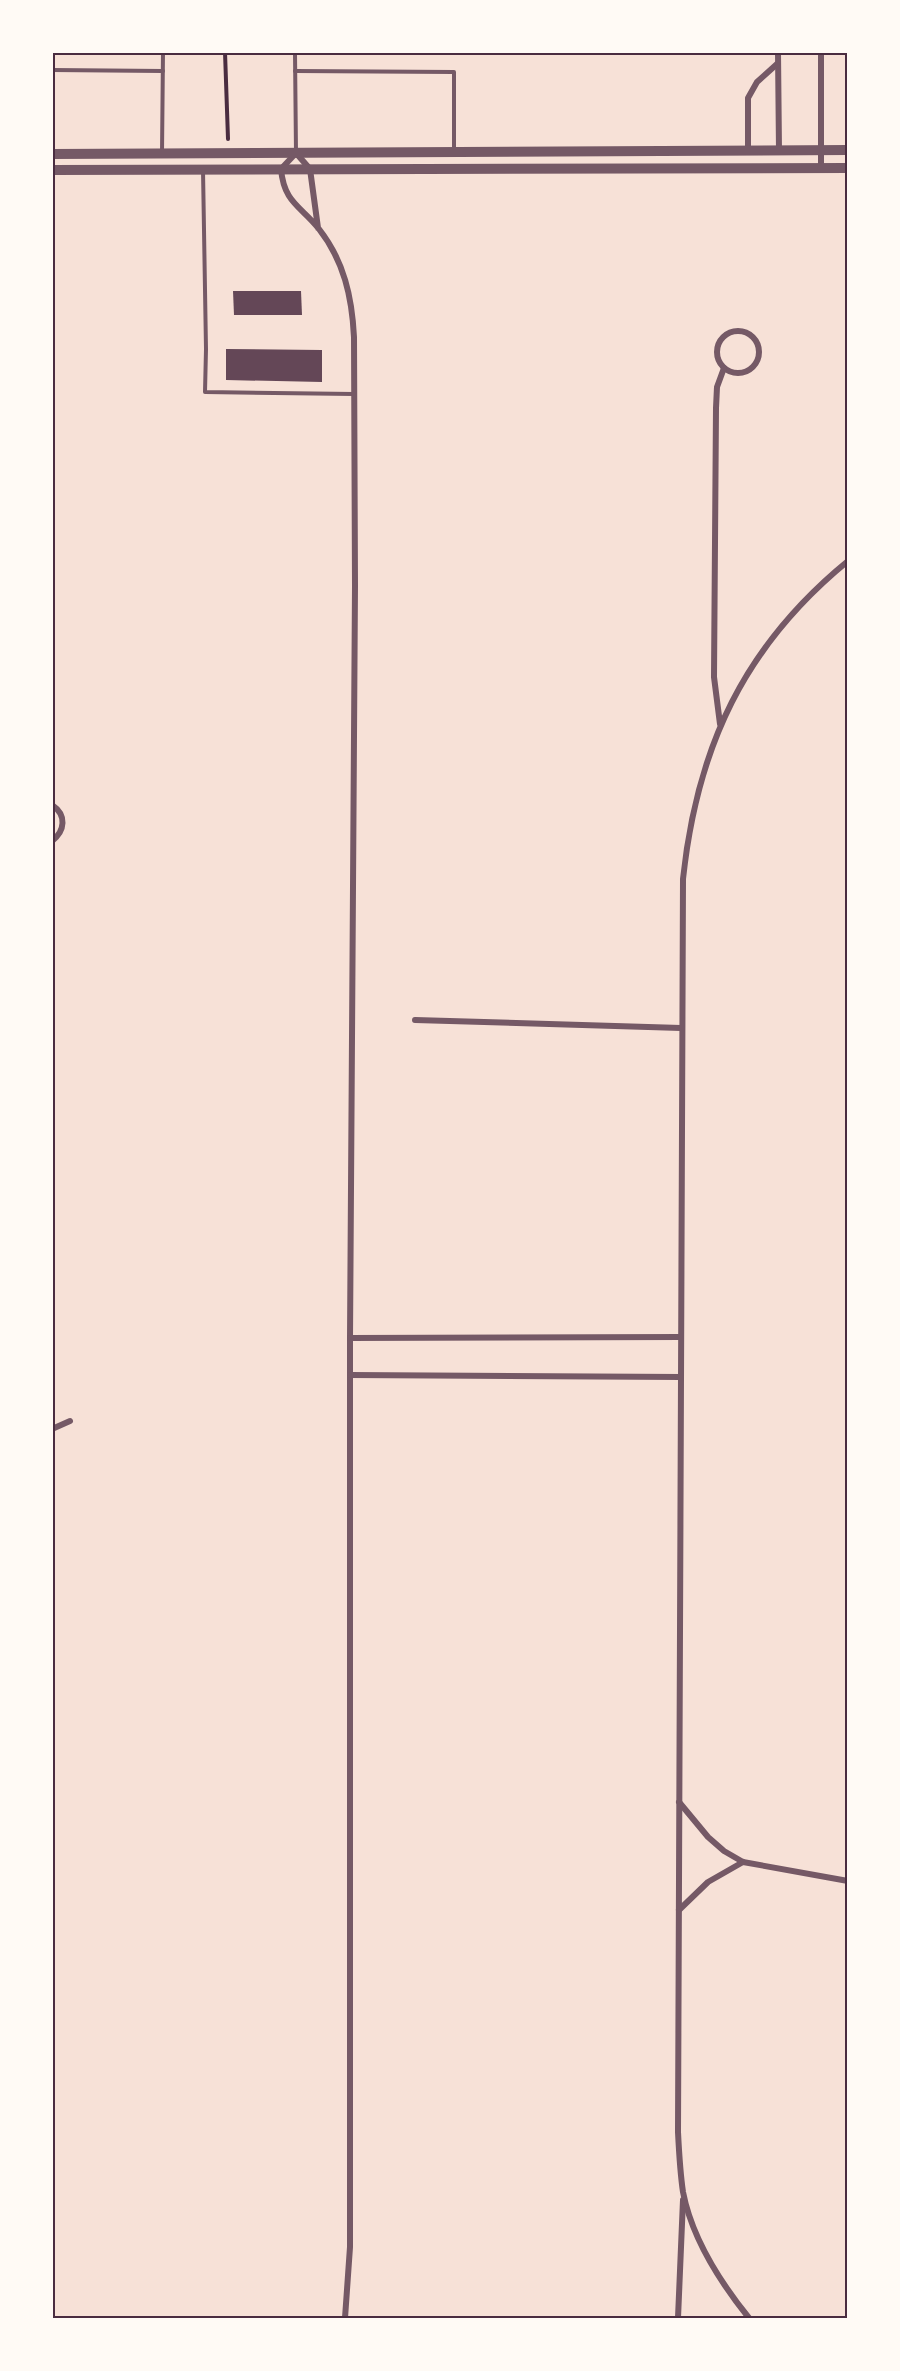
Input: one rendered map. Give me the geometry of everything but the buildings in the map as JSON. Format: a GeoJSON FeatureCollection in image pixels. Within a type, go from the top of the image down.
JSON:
{"type":"FeatureCollection","features":[{"type":"Feature","properties":{"kind":"street"},"geometry":{"type":"LineString","coordinates":[[778,52],[779,151]]}},
{"type":"Feature","properties":{"kind":"street"},"geometry":{"type":"LineString","coordinates":[[820,168],[821,52]]}},
{"type":"Feature","properties":{"kind":"street"},"geometry":{"type":"LineString","coordinates":[[748,151],[748,98],[757,82],[777,64]]}},
{"type":"Feature","properties":{"kind":"street"},"geometry":{"type":"LineString","coordinates":[[52,154],[848,150]]}},
{"type":"Feature","properties":{"kind":"street"},"geometry":{"type":"LineString","coordinates":[[454,152],[454,169]]}},
{"type":"Feature","properties":{"kind":"street"},"geometry":{"type":"LineString","coordinates":[[296,153],[310,169],[318,228]]}},
{"type":"Feature","properties":{"kind":"street"},"geometry":{"type":"LineString","coordinates":[[281,169],[296,153]]}},
{"type":"Feature","properties":{"kind":"street"},"geometry":{"type":"LineString","coordinates":[[162,154],[162,170]]}},
{"type":"Feature","properties":{"kind":"street"},"geometry":{"type":"LineString","coordinates":[[52,170],[848,168]]}},
{"type":"Feature","properties":{"kind":"street"},"geometry":{"type":"LineString","coordinates":[[281,169],[284,188],[292,203],[318,228],[337,257],[348,285],[351,302],[354,394],[355,586],[350,1338],[350,2247],[345,2319]]}},
{"type":"Feature","properties":{"kind":"street"},"geometry":{"type":"LineString","coordinates":[[740,330],[751,335],[759,351],[756,362],[748,371],[742,373],[724,368],[716,352],[719,341],[728,332],[740,330]]}},
{"type":"Feature","properties":{"kind":"street"},"geometry":{"type":"LineString","coordinates":[[720,724],[714,677],[716,420],[717,387],[724,368]]}},
{"type":"Feature","properties":{"kind":"street"},"geometry":{"type":"LineString","coordinates":[[678,2319],[683,2193],[677,2098],[681,906],[686,852],[695,803],[720,724],[747,673],[788,617],[848,561]]}},
{"type":"Feature","properties":{"kind":"street"},"geometry":{"type":"LineString","coordinates":[[52,805],[62,815],[63,822],[60,835],[52,841]]}},
{"type":"Feature","properties":{"kind":"street"},"geometry":{"type":"LineString","coordinates":[[415,1020],[681,1028]]}},
{"type":"Feature","properties":{"kind":"street"},"geometry":{"type":"LineString","coordinates":[[350,1338],[681,1337]]}},
{"type":"Feature","properties":{"kind":"street"},"geometry":{"type":"LineString","coordinates":[[350,1375],[681,1377]]}},
{"type":"Feature","properties":{"kind":"street"},"geometry":{"type":"LineString","coordinates":[[52,1429],[70,1421]]}},
{"type":"Feature","properties":{"kind":"street"},"geometry":{"type":"LineString","coordinates":[[679,1801],[708,1837],[724,1851],[743,1862],[848,1881]]}},
{"type":"Feature","properties":{"kind":"street"},"geometry":{"type":"LineString","coordinates":[[678,1911],[708,1882],[743,1862]]}},
{"type":"Feature","properties":{"kind":"street"},"geometry":{"type":"LineString","coordinates":[[683,2193],[692,2224],[704,2250],[718,2276],[749,2319]]}},
{"type":"Feature","properties":{"kind":"lane"},"geometry":{"type":"LineString","coordinates":[[162,154],[163,52]]}},
{"type":"Feature","properties":{"kind":"lane"},"geometry":{"type":"LineString","coordinates":[[259,52],[295,53],[296,153]]}},
{"type":"Feature","properties":{"kind":"lane"},"geometry":{"type":"LineString","coordinates":[[52,70],[163,71]]}},
{"type":"Feature","properties":{"kind":"lane"},"geometry":{"type":"LineString","coordinates":[[295,71],[454,72],[454,152]]}},
{"type":"Feature","properties":{"kind":"lane"},"geometry":{"type":"LineString","coordinates":[[203,169],[205,392],[354,394]]}},
{"type":"Feature","properties":{"kind":"path"},"geometry":{"type":"LineString","coordinates":[[225,52],[228,143]]}}]}
